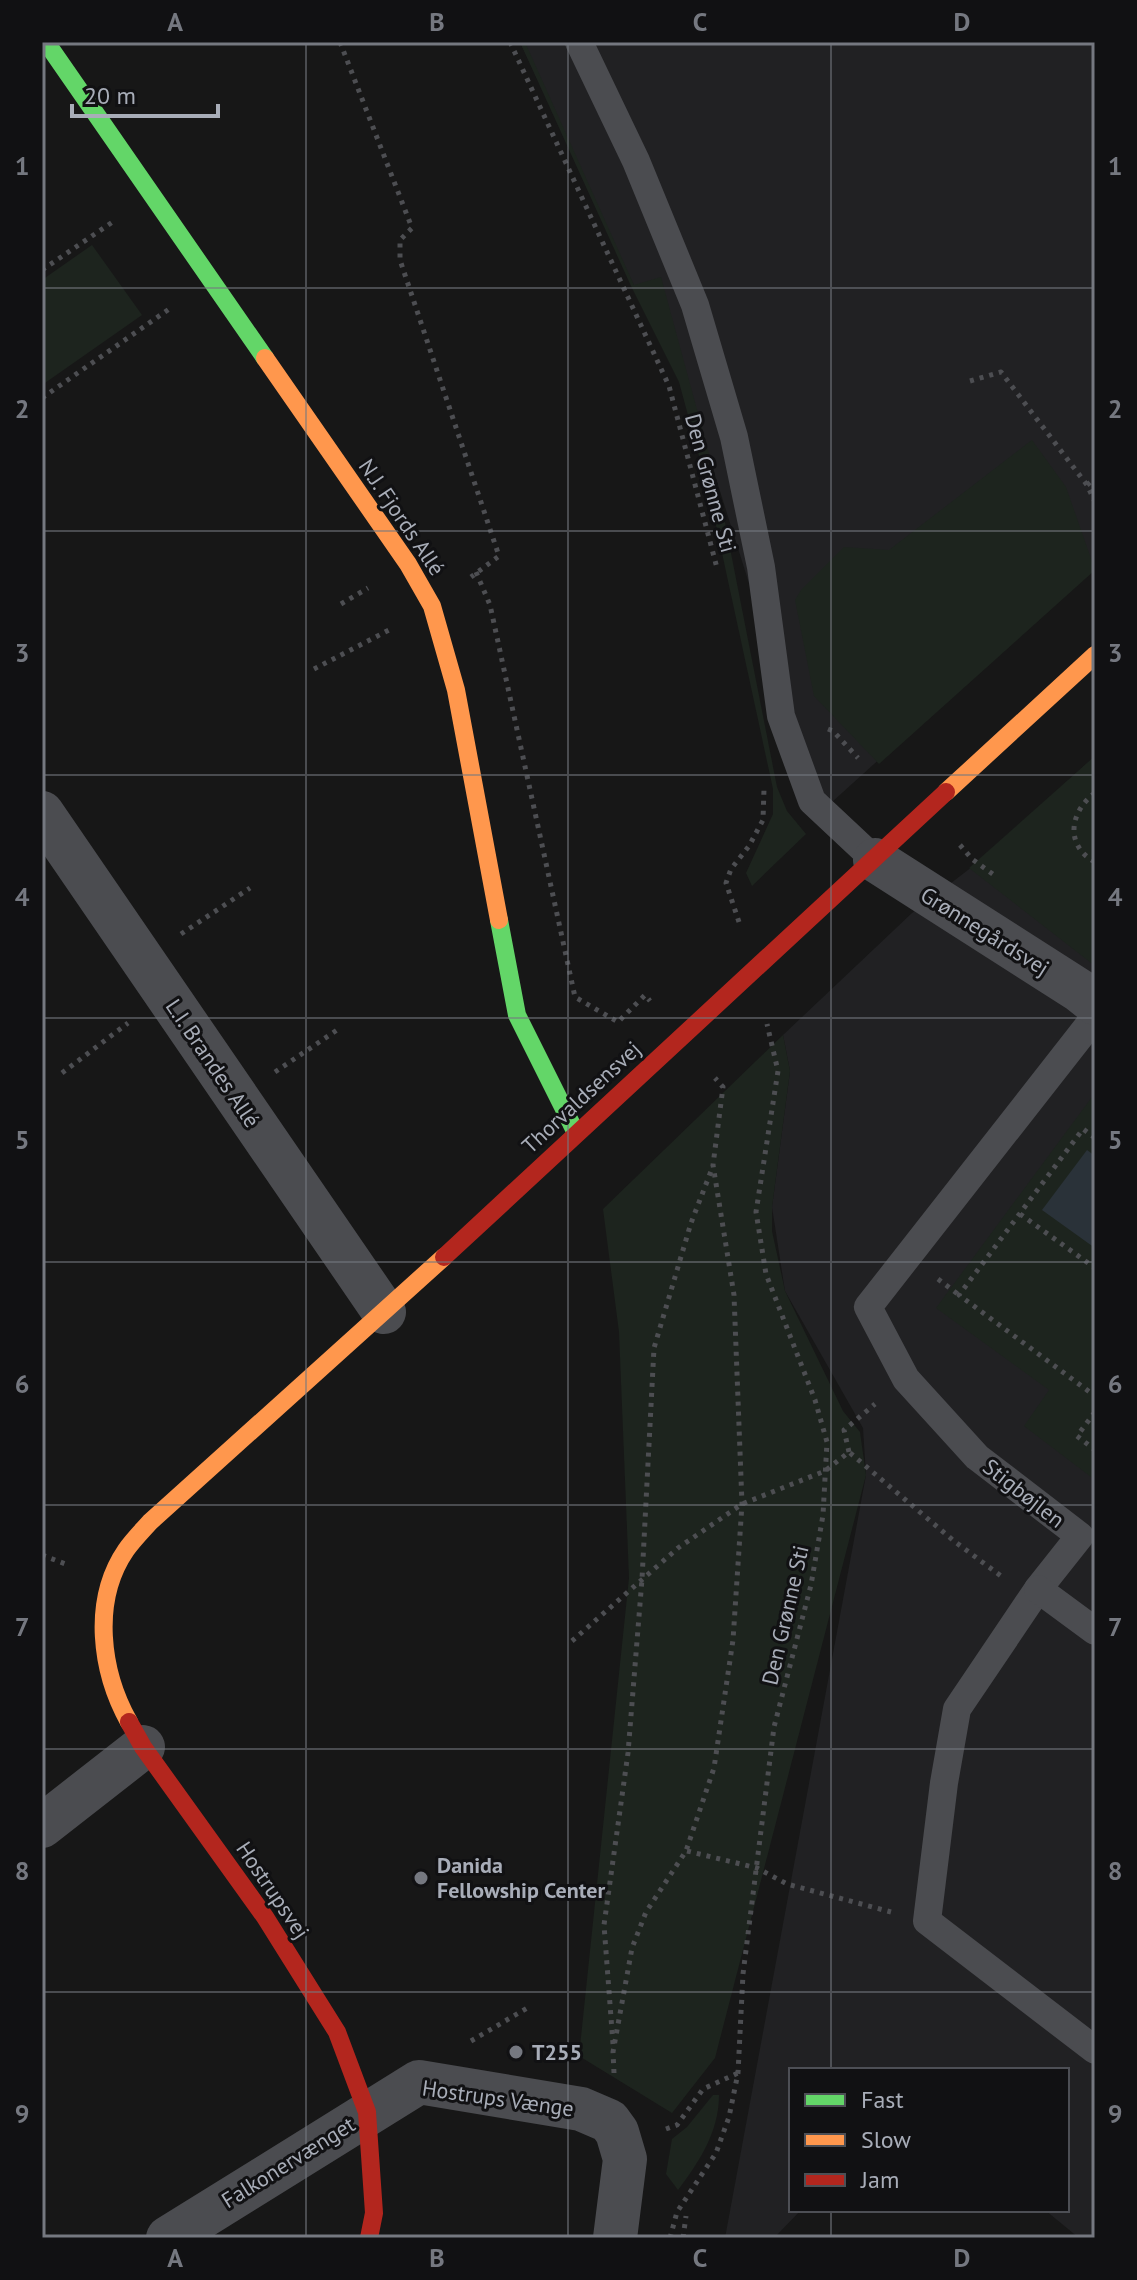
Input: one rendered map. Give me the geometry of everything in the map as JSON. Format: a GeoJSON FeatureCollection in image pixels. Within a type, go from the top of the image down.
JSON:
{"type":"FeatureCollection","features":[{"type":"Feature","properties":{"kind":"street","name":"N.J. Fjords Allé"},"geometry":{"type":"LineString","coordinates":[[46,42],[408,564],[432,606],[456,690],[517,1015],[576,1133]]}},
{"type":"Feature","properties":{"kind":"street","name":"Thorvaldsensvej"},"geometry":{"type":"LineString","coordinates":[[110,1581],[125,1551],[150,1522],[384,1312],[1095,655]]}},
{"type":"Feature","properties":{"kind":"street","name":"L.I. Brandes Allé"},"geometry":{"type":"LineString","coordinates":[[42,813],[384,1312]]}},
{"type":"Feature","properties":{"kind":"street","name":"Grønnegårdsvej"},"geometry":{"type":"LineString","coordinates":[[875,860],[1095,1003]]}},
{"type":"Feature","properties":{"kind":"street","name":"Hostrupsvej"},"geometry":{"type":"LineString","coordinates":[[110,1581],[103,1627],[107,1665],[119,1704],[143,1747],[265,1917],[337,2032],[367,2112],[374,2213],[369,2238]]}},
{"type":"Feature","properties":{"kind":"street"},"geometry":{"type":"LineString","coordinates":[[42,1826],[143,1747]]}},
{"type":"Feature","properties":{"kind":"street","name":"Hostrups Vænge"},"geometry":{"type":"LineString","coordinates":[[367,2112],[419,2082],[581,2109],[609,2121],[617,2132],[625,2159],[615,2238]]}},
{"type":"Feature","properties":{"kind":"street","name":"Falkonervænget"},"geometry":{"type":"LineString","coordinates":[[168,2238],[367,2112]]}},
{"type":"Feature","properties":{"kind":"lane"},"geometry":{"type":"LineString","coordinates":[[579,42],[636,161],[695,305],[734,437],[761,567],[781,716],[812,801],[875,860]]}},
{"type":"Feature","properties":{"kind":"lane","name":"Stigbøjlen"},"geometry":{"type":"LineString","coordinates":[[927,1921],[944,1783],[957,1709],[1038,1589],[1080,1536],[977,1457],[906,1379],[868,1307],[1095,1017]]}},
{"type":"Feature","properties":{"kind":"lane"},"geometry":{"type":"LineString","coordinates":[[1038,1589],[1095,1631]]}},
{"type":"Feature","properties":{"kind":"lane"},"geometry":{"type":"LineString","coordinates":[[927,1921],[1095,2050]]}},
{"type":"Feature","properties":{"kind":"path"},"geometry":{"type":"LineString","coordinates":[[314,669],[363,646],[432,606],[499,556],[400,260],[400,240],[412,228],[340,42]]}},
{"type":"Feature","properties":{"kind":"path","name":"Den Grønne Sti"},"geometry":{"type":"LineString","coordinates":[[510,42],[669,386],[720,580]]}},
{"type":"Feature","properties":{"kind":"path"},"geometry":{"type":"LineString","coordinates":[[42,270],[152,195]]}},
{"type":"Feature","properties":{"kind":"path"},"geometry":{"type":"LineString","coordinates":[[42,398],[210,280]]}},
{"type":"Feature","properties":{"kind":"path"},"geometry":{"type":"LineString","coordinates":[[970,381],[1001,372],[1087,485],[1095,502]]}},
{"type":"Feature","properties":{"kind":"path"},"geometry":{"type":"LineString","coordinates":[[1087,485],[1095,478]]}},
{"type":"Feature","properties":{"kind":"path"},"geometry":{"type":"LineString","coordinates":[[476,572],[490,605],[575,997],[618,1022],[645,995],[651,1002]]}},
{"type":"Feature","properties":{"kind":"path"},"geometry":{"type":"LineString","coordinates":[[833,731],[858,758]]}},
{"type":"Feature","properties":{"kind":"path"},"geometry":{"type":"LineString","coordinates":[[740,925],[726,883],[731,869],[749,846],[763,820],[765,779]]}},
{"type":"Feature","properties":{"kind":"path"},"geometry":{"type":"LineString","coordinates":[[1095,793],[1078,811],[1073,828],[1077,847],[1095,862]]}},
{"type":"Feature","properties":{"kind":"path"},"geometry":{"type":"LineString","coordinates":[[928,808],[972,859],[997,877]]}},
{"type":"Feature","properties":{"kind":"path"},"geometry":{"type":"LineString","coordinates":[[143,960],[250,888]]}},
{"type":"Feature","properties":{"kind":"path"},"geometry":{"type":"LineString","coordinates":[[62,1073],[108,1036],[168,997]]}},
{"type":"Feature","properties":{"kind":"path","name":"Den Grønne Sti"},"geometry":{"type":"LineString","coordinates":[[670,2238],[677,2212],[716,2153],[729,2117],[738,2073],[743,1974],[774,1727],[811,1585],[823,1515],[827,1442],[815,1400],[766,1274],[756,1212],[778,1071],[763,1011]]}},
{"type":"Feature","properties":{"kind":"path"},"geometry":{"type":"LineString","coordinates":[[236,1098],[340,1028]]}},
{"type":"Feature","properties":{"kind":"path"},"geometry":{"type":"LineString","coordinates":[[614,2083],[604,1925],[628,1753],[642,1579],[654,1348],[691,1223],[713,1165],[723,1087],[715,1078]]}},
{"type":"Feature","properties":{"kind":"path"},"geometry":{"type":"LineString","coordinates":[[1095,1138],[1083,1129],[959,1295],[1095,1396]]}},
{"type":"Feature","properties":{"kind":"path"},"geometry":{"type":"LineString","coordinates":[[613,2052],[632,1948],[646,1912],[686,1851],[714,1768],[733,1640],[742,1504],[734,1295],[713,1165]]}},
{"type":"Feature","properties":{"kind":"path"},"geometry":{"type":"LineString","coordinates":[[1020,1214],[1095,1268]]}},
{"type":"Feature","properties":{"kind":"path"},"geometry":{"type":"LineString","coordinates":[[906,1379],[844,1430],[849,1452],[954,1541],[1012,1583],[1038,1589]]}},
{"type":"Feature","properties":{"kind":"path"},"geometry":{"type":"LineString","coordinates":[[1095,1412],[1077,1436],[1095,1450]]}},
{"type":"Feature","properties":{"kind":"path"},"geometry":{"type":"LineString","coordinates":[[572,1641],[678,1548],[742,1504],[825,1471],[849,1452]]}},
{"type":"Feature","properties":{"kind":"path"},"geometry":{"type":"LineString","coordinates":[[686,1851],[757,1868],[787,1884],[927,1921]]}},
{"type":"Feature","properties":{"kind":"path"},"geometry":{"type":"LineString","coordinates":[[666,2129],[677,2125],[703,2089],[738,2073]]}},
{"type":"Feature","properties":{"kind":"path"},"geometry":{"type":"LineString","coordinates":[[683,2238],[686,2216]]}},
{"type":"Feature","properties":{"kind":"shaded area"},"geometry":{"type":"Polygon","coordinates":[[[520,42],[1095,42],[1095,564],[821,812],[680,364],[634,286],[520,42]]]}},
{"type":"Feature","properties":{"kind":"shaded area"},"geometry":{"type":"Polygon","coordinates":[[[520,42],[525,42],[634,285],[661,277],[718,487],[777,787],[787,811],[806,834],[752,886],[746,873],[773,814],[773,789],[709,493],[679,382],[631,286],[520,42]]]}},
{"type":"Feature","properties":{"kind":"shaded area"},"geometry":{"type":"Polygon","coordinates":[[[92,245],[142,315],[42,385],[42,280],[92,245]]]}},
{"type":"Feature","properties":{"kind":"shaded area"},"geometry":{"type":"Polygon","coordinates":[[[1032,440],[1066,487],[1095,570],[879,764],[814,696],[795,600],[844,547],[889,550],[1032,440]]]}},
{"type":"Feature","properties":{"kind":"shaded area"},"geometry":{"type":"Polygon","coordinates":[[[1095,756],[1095,2238],[1079,2238],[1047,2212],[1069,2212],[1069,2068],[789,2068],[789,2212],[799,2212],[774,2238],[725,2238],[866,1475],[863,1428],[785,1291],[772,1207],[790,1071],[783,1035],[912,913],[981,860],[1095,756]]]}},
{"type":"Feature","properties":{"kind":"shaded area"},"geometry":{"type":"Polygon","coordinates":[[[1095,756],[1095,966],[969,868],[1095,756]]]}},
{"type":"Feature","properties":{"kind":"shaded area"},"geometry":{"type":"Polygon","coordinates":[[[783,1035],[790,1071],[772,1207],[772,1231],[785,1291],[843,1411],[860,1432],[866,1475],[715,2058],[672,2113],[579,2056],[629,1578],[619,1332],[603,1209],[783,1035]]]}},
{"type":"Feature","properties":{"kind":"shaded area"},"geometry":{"type":"Polygon","coordinates":[[[1095,1093],[1095,1480],[1024,1426],[1049,1390],[936,1308],[1095,1093]]]}},
{"type":"Feature","properties":{"kind":"shaded area"},"geometry":{"type":"Polygon","coordinates":[[[1087,1150],[1095,1156],[1095,1248],[1042,1210],[1087,1150]]]}},
{"type":"Feature","properties":{"kind":"shaded area"},"geometry":{"type":"Polygon","coordinates":[[[713,2095],[719,2095],[712,2133],[701,2157],[678,2190],[666,2174],[672,2139],[687,2127],[713,2095]]]}},
{"type":"Feature","properties":{"kind":"traffic: fast"},"geometry":{"type":"LineString","coordinates":[[46,42],[265,358]]}},
{"type":"Feature","properties":{"kind":"traffic: fast"},"geometry":{"type":"LineString","coordinates":[[499,920],[517,1015],[576,1133]]}},
{"type":"Feature","properties":{"kind":"traffic: slow"},"geometry":{"type":"LineString","coordinates":[[265,358],[408,564],[432,606],[456,690],[499,920]]}},
{"type":"Feature","properties":{"kind":"traffic: slow"},"geometry":{"type":"LineString","coordinates":[[946,792],[1095,655]]}},
{"type":"Feature","properties":{"kind":"traffic: slow"},"geometry":{"type":"LineString","coordinates":[[129,1722],[112,1681],[104,1636],[108,1591],[126,1550],[150,1522],[444,1257]]}},
{"type":"Feature","properties":{"kind":"traffic: jam"},"geometry":{"type":"LineString","coordinates":[[444,1257],[946,792]]}},
{"type":"Feature","properties":{"kind":"traffic: jam"},"geometry":{"type":"LineString","coordinates":[[129,1722],[143,1747],[265,1917],[337,2032],[367,2112],[374,2213],[369,2238]]}},
{"type":"Feature","properties":{"kind":"place","name":"Danida Fellowship Center"},"geometry":{"type":"Point","coordinates":[421,1878]}},
{"type":"Feature","properties":{"kind":"place","name":"T255"},"geometry":{"type":"Point","coordinates":[516,2052]}}]}
